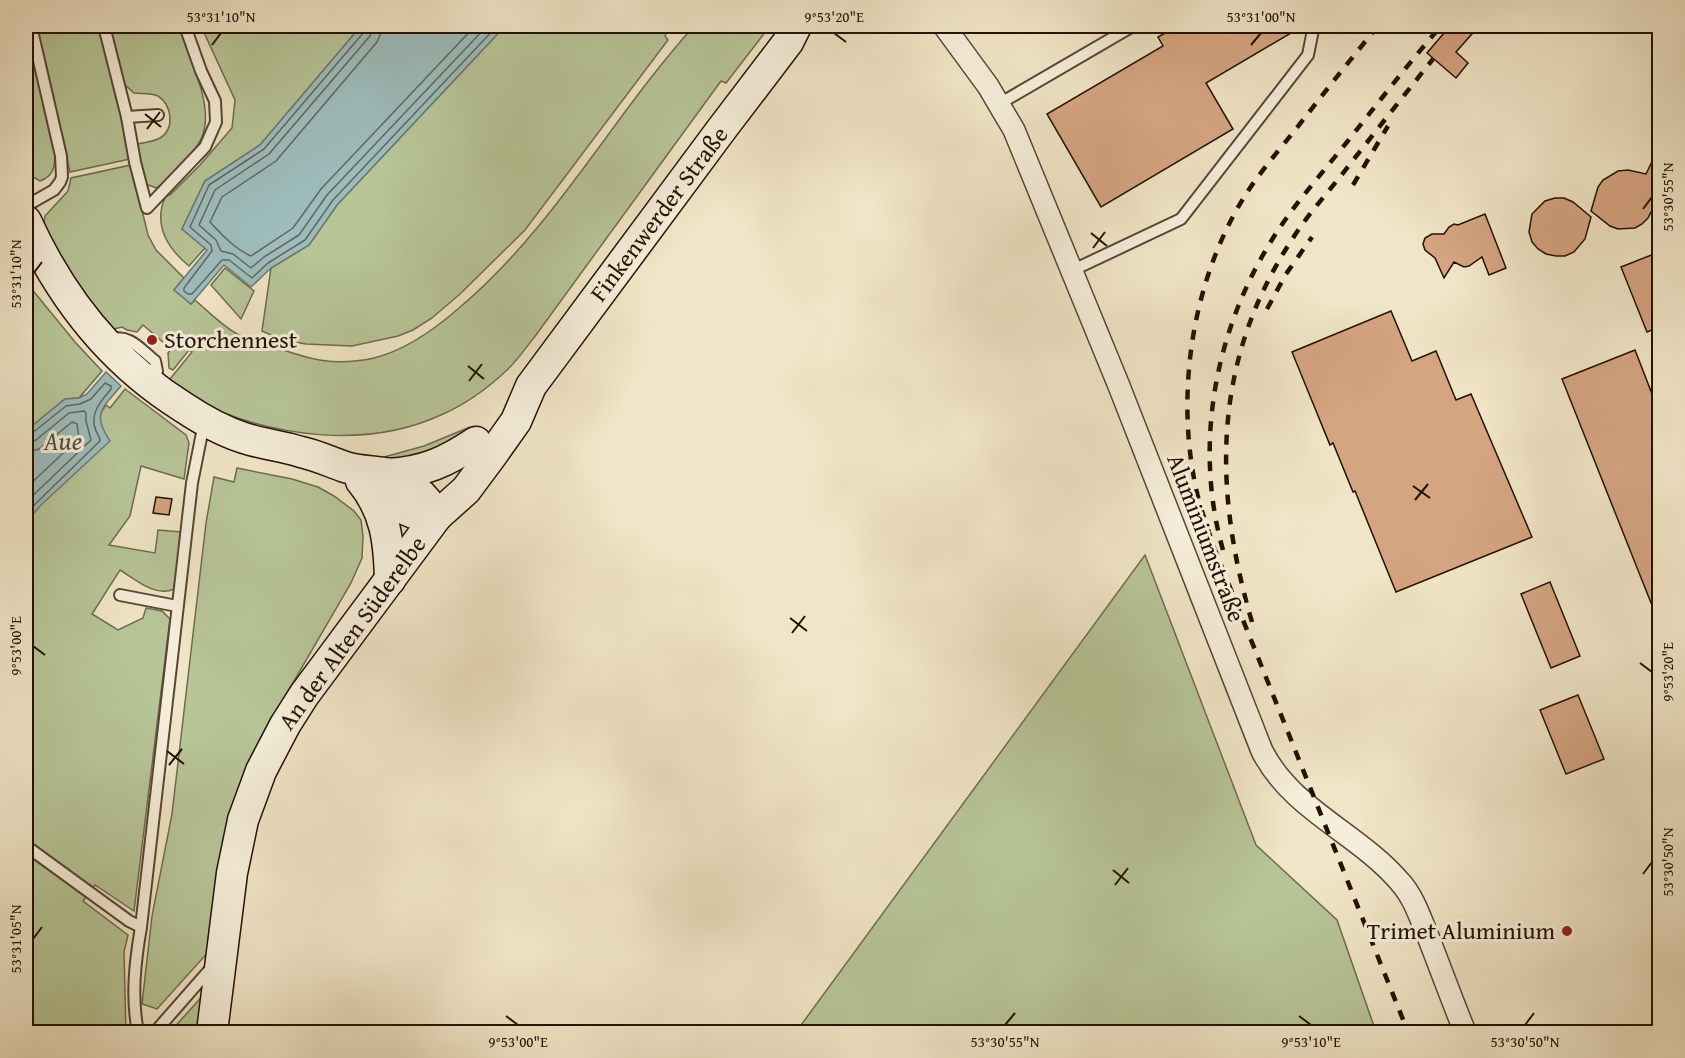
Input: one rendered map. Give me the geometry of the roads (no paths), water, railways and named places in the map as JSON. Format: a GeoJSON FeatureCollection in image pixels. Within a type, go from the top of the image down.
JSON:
{"type":"FeatureCollection","features":[{"type":"Feature","properties":{"kind":"main road","name":"Finkenwerder Straße"},"geometry":{"type":"LineString","coordinates":[[437,516],[466,490],[492,455],[516,421],[531,386],[792,34],[818,26]]}},
{"type":"Feature","properties":{"kind":"main road"},"geometry":{"type":"LineString","coordinates":[[26,221],[54,278],[87,323],[103,342],[153,387],[204,420],[243,438],[302,452],[418,492],[437,516]]}},
{"type":"Feature","properties":{"kind":"main road","name":"Finkenwerder Straße"},"geometry":{"type":"LineString","coordinates":[[437,516],[451,476],[501,410],[531,386]]}},
{"type":"Feature","properties":{"kind":"main road"},"geometry":{"type":"LineString","coordinates":[[365,474],[410,473],[429,468],[476,442]]}},
{"type":"Feature","properties":{"kind":"main road"},"geometry":{"type":"LineString","coordinates":[[365,474],[382,516],[389,546],[390,580]]}},
{"type":"Feature","properties":{"kind":"main road","name":"An der Alten Süderelbe"},"geometry":{"type":"LineString","coordinates":[[212,1032],[232,873],[251,796],[261,771],[304,695],[437,516]]}},
{"type":"Feature","properties":{"kind":"street","name":"Aluminiumstraße"},"geometry":{"type":"LineString","coordinates":[[944,26],[999,104],[1014,130],[1119,386],[1262,751],[1272,770],[1286,787],[1375,858],[1401,883],[1417,909],[1465,1032]]}},
{"type":"Feature","properties":{"kind":"lane"},"geometry":{"type":"LineString","coordinates":[[26,206],[54,190],[62,177],[61,156],[31,26]]}},
{"type":"Feature","properties":{"kind":"lane"},"geometry":{"type":"LineString","coordinates":[[104,26],[147,208],[205,147],[216,122],[215,101],[201,71],[185,26]]}},
{"type":"Feature","properties":{"kind":"lane"},"geometry":{"type":"LineString","coordinates":[[999,104],[1133,26]]}},
{"type":"Feature","properties":{"kind":"lane"},"geometry":{"type":"LineString","coordinates":[[1071,271],[1181,219],[1308,55],[1313,30],[1310,26]]}},
{"type":"Feature","properties":{"kind":"lane"},"geometry":{"type":"LineString","coordinates":[[127,117],[158,115]]}},
{"type":"Feature","properties":{"kind":"lane"},"geometry":{"type":"LineString","coordinates":[[138,1032],[134,1013],[135,962],[141,927],[192,483],[204,420]]}},
{"type":"Feature","properties":{"kind":"lane"},"geometry":{"type":"LineString","coordinates":[[120,595],[177,606]]}},
{"type":"Feature","properties":{"kind":"lane"},"geometry":{"type":"LineString","coordinates":[[26,846],[129,921],[141,927]]}},
{"type":"Feature","properties":{"kind":"lane"},"geometry":{"type":"LineString","coordinates":[[155,1032],[222,955]]}},
{"type":"Feature","properties":{"kind":"water"},"geometry":{"type":"Polygon","coordinates":[[[361,26],[505,26],[337,205],[309,245],[271,268],[251,287],[224,265],[191,304],[174,290],[207,250],[182,229],[205,181],[260,145],[361,26]]]}},
{"type":"Feature","properties":{"kind":"water","name":"Aue"},"geometry":{"type":"Polygon","coordinates":[[[106,372],[121,386],[105,406],[100,417],[104,432],[110,441],[41,505],[26,522],[26,431],[65,399],[79,398],[87,394],[106,372]]]}},
{"type":"Feature","properties":{"kind":"railway"},"geometry":{"type":"LineString","coordinates":[[1378,26],[1258,177],[1227,228],[1200,302],[1192,341],[1188,381],[1188,420],[1191,459],[1198,497],[1213,545],[1408,1032]]}},
{"type":"Feature","properties":{"kind":"railway"},"geometry":{"type":"LineString","coordinates":[[1223,550],[1214,511],[1210,472],[1210,433],[1214,394],[1222,356],[1234,318],[1249,282],[1285,220],[1441,26]]}},
{"type":"Feature","properties":{"kind":"railway"},"geometry":{"type":"LineString","coordinates":[[1252,622],[1230,522],[1226,473],[1228,424],[1234,377],[1247,330],[1267,284],[1298,230],[1433,59]]}},
{"type":"Feature","properties":{"kind":"railway"},"geometry":{"type":"LineString","coordinates":[[1353,185],[1388,126]]}},
{"type":"Feature","properties":{"kind":"railway"},"geometry":{"type":"LineString","coordinates":[[1267,309],[1286,274],[1312,237]]}},
{"type":"Feature","properties":{"kind":"place","name":"Storchennest"},"geometry":{"type":"Point","coordinates":[152,340]}},
{"type":"Feature","properties":{"kind":"place","name":"Trimet Aluminium"},"geometry":{"type":"Point","coordinates":[1567,931]}}]}
